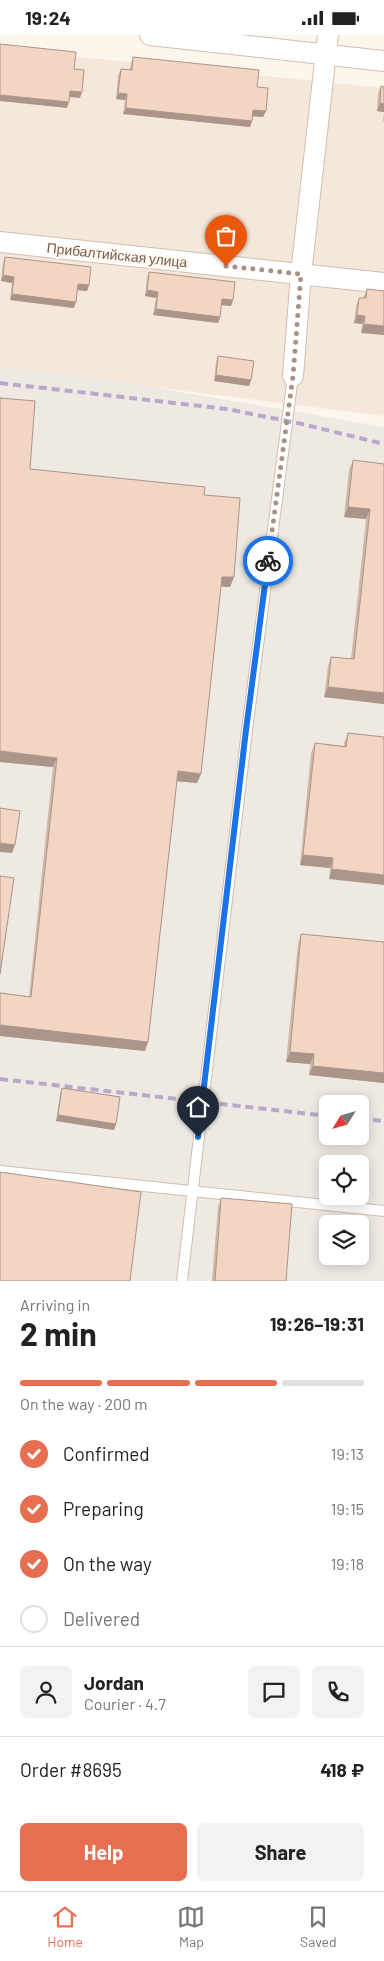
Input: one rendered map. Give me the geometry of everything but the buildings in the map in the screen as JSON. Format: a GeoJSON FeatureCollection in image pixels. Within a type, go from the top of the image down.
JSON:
{"type":"FeatureCollection","features":[{"type":"Feature","properties":{"kind":"street"},"geometry":{"type":"LineString","coordinates":[[150,35],[327,44],[384,61]]}},
{"type":"Feature","properties":{"kind":"street"},"geometry":{"type":"LineString","coordinates":[[293,376],[301,274],[327,44]]}},
{"type":"Feature","properties":{"kind":"street","name":"Прибалтийская улица"},"geometry":{"type":"LineString","coordinates":[[0,242],[384,283]]}},
{"type":"Feature","properties":{"kind":"lane"},"geometry":{"type":"LineString","coordinates":[[182,1281],[246,730],[293,376]]}},
{"type":"Feature","properties":{"kind":"lane"},"geometry":{"type":"LineString","coordinates":[[0,1171],[384,1211]]}},
{"type":"Feature","properties":{"kind":"shaded area"},"geometry":{"type":"Polygon","coordinates":[[[0,49],[384,88],[384,416],[0,368],[0,49]]]}},
{"type":"Feature","properties":{"kind":"shaded area"},"geometry":{"type":"Polygon","coordinates":[[[0,367],[100,378],[384,427],[384,1281],[0,1281],[0,367]]]}},
{"type":"Feature","properties":{"kind":"railway"},"geometry":{"type":"LineString","coordinates":[[0,383],[227,409],[302,424],[384,444]]}},
{"type":"Feature","properties":{"kind":"railway"},"geometry":{"type":"LineString","coordinates":[[0,1079],[319,1115]]}},
{"type":"Feature","properties":{"kind":"railway"},"geometry":{"type":"LineString","coordinates":[[369,1120],[384,1121]]}},
{"type":"Feature","properties":{"kind":"way so far"},"geometry":{"type":"LineString","coordinates":[[226,266],[301,274],[293,376],[268,561]]}},
{"type":"Feature","properties":{"kind":"route"},"geometry":{"type":"LineString","coordinates":[[198,1137],[268,561]]}}]}
